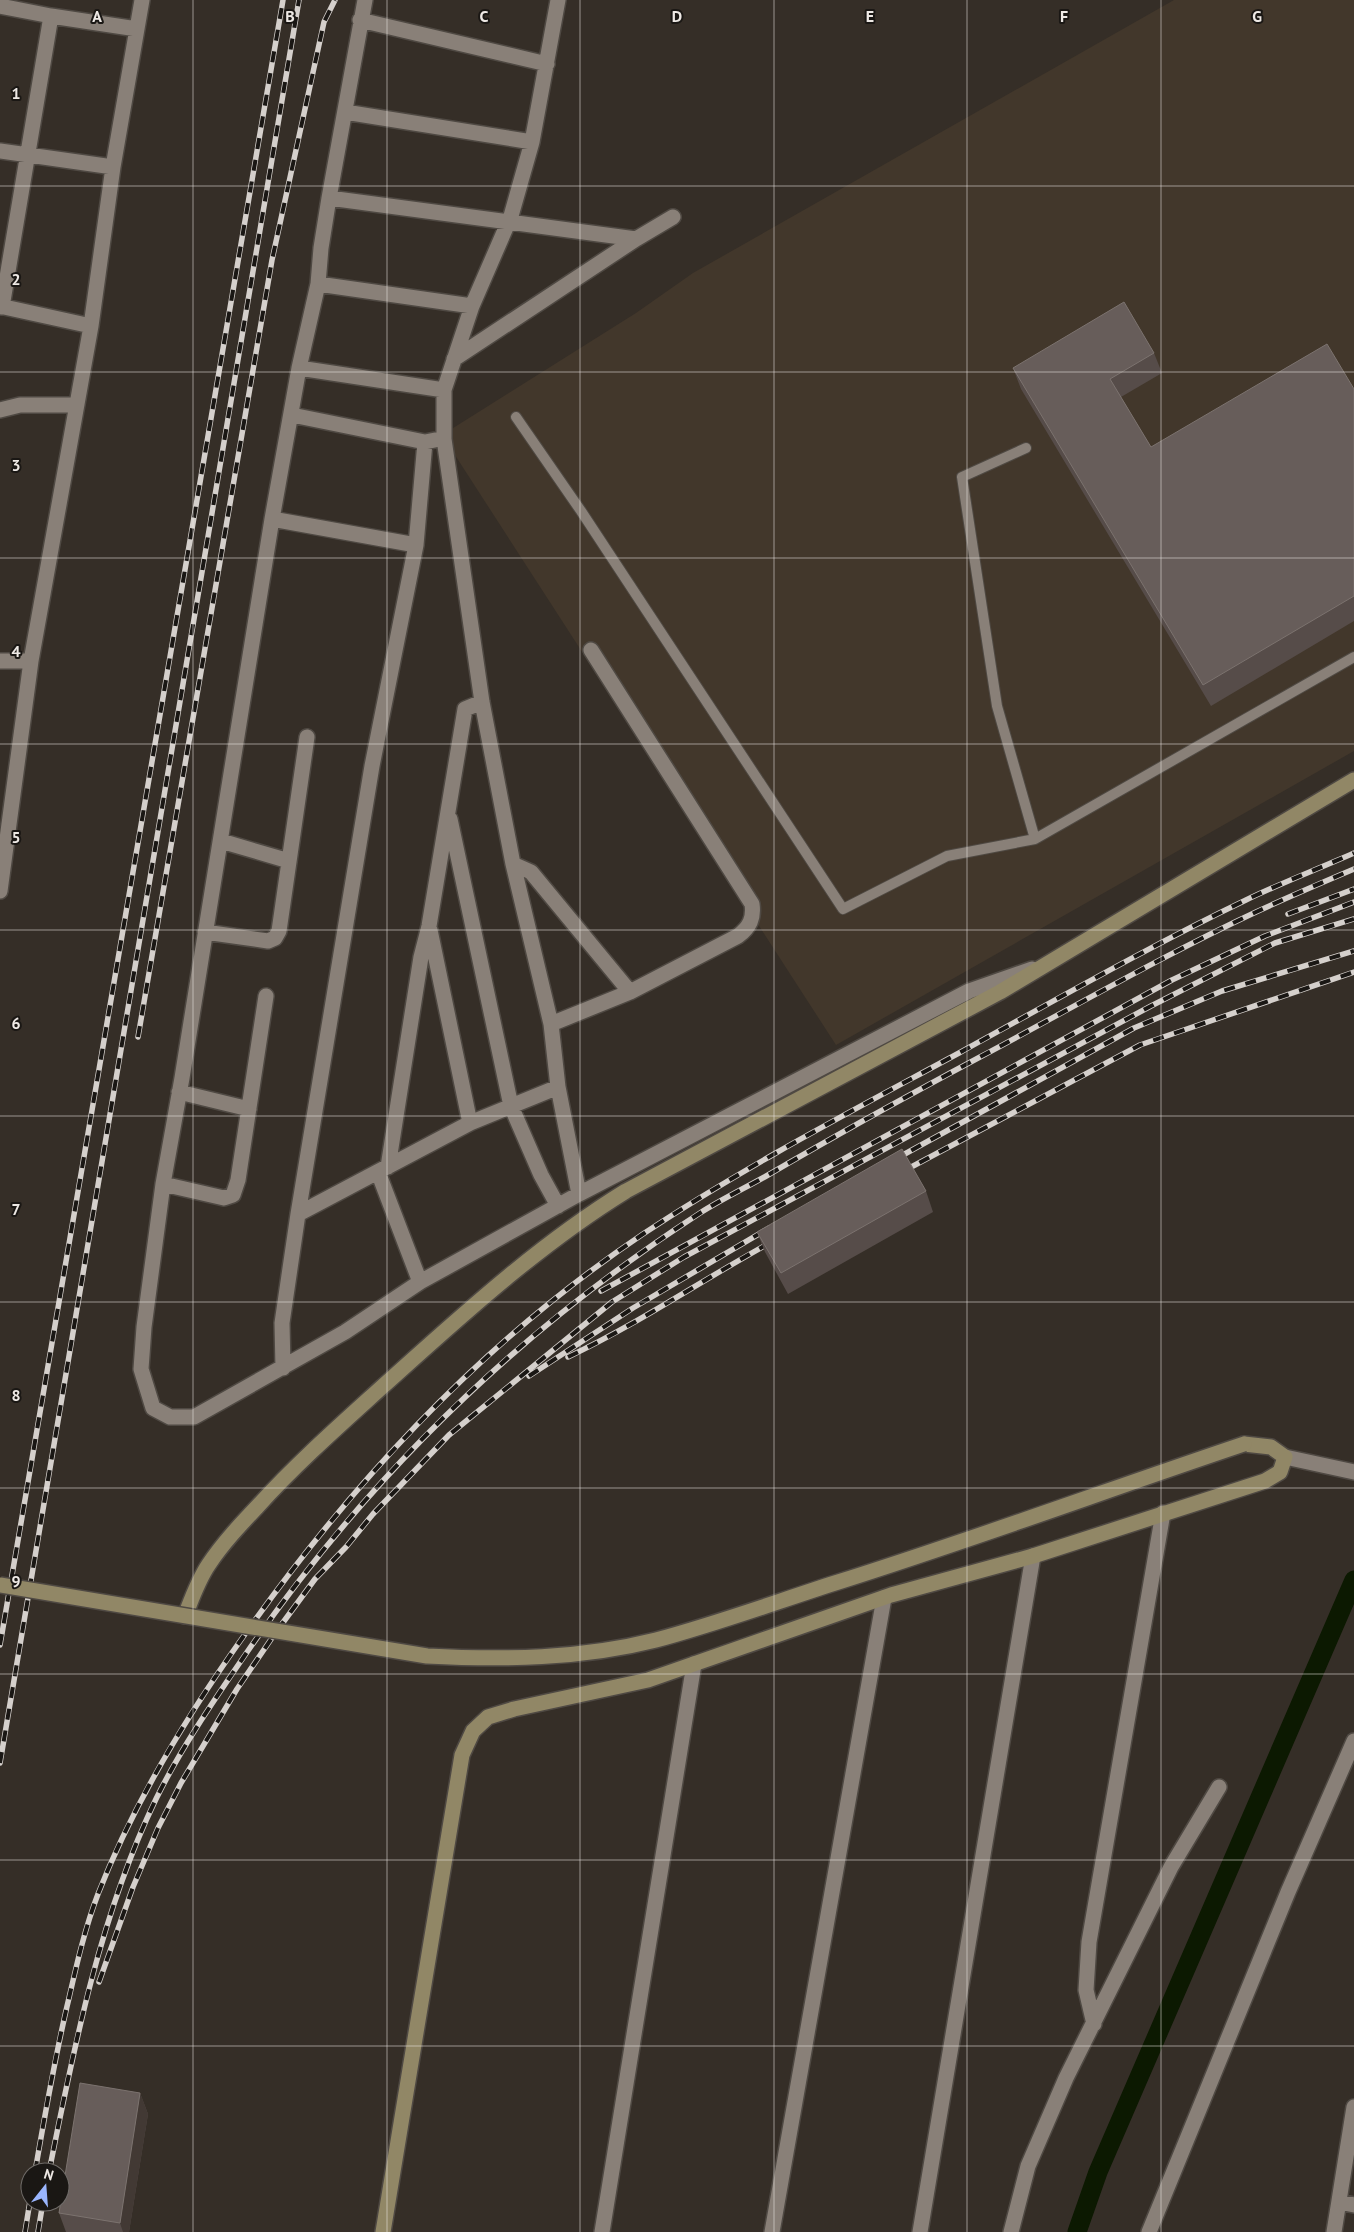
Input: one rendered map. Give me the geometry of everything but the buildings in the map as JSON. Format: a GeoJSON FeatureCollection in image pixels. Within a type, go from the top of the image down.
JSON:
{"type":"FeatureCollection","features":[{"type":"Feature","properties":{"kind":"street"},"geometry":{"type":"LineString","coordinates":[[1,882],[31,662],[91,326],[113,167],[142,0]]}},
{"type":"Feature","properties":{"kind":"street"},"geometry":{"type":"LineString","coordinates":[[365,0],[329,198],[321,248],[318,284],[299,368],[272,519],[164,1184],[144,1327],[141,1369],[153,1408],[170,1417],[194,1417],[345,1332],[420,1282],[579,1194],[969,991],[1050,962]]}},
{"type":"Feature","properties":{"kind":"street"},"geometry":{"type":"LineString","coordinates":[[558,0],[532,142],[511,216],[472,306],[444,390],[444,439],[482,702],[513,864],[550,1024],[558,1088],[579,1194]]}},
{"type":"Feature","properties":{"kind":"street"},"geometry":{"type":"LineString","coordinates":[[0,6],[137,29]]}},
{"type":"Feature","properties":{"kind":"street"},"geometry":{"type":"LineString","coordinates":[[51,16],[1,307],[91,326]]}},
{"type":"Feature","properties":{"kind":"street"},"geometry":{"type":"LineString","coordinates":[[360,20],[547,64]]}},
{"type":"Feature","properties":{"kind":"street"},"geometry":{"type":"LineString","coordinates":[[345,112],[532,142]]}},
{"type":"Feature","properties":{"kind":"street"},"geometry":{"type":"LineString","coordinates":[[0,151],[113,167]]}},
{"type":"Feature","properties":{"kind":"street"},"geometry":{"type":"LineString","coordinates":[[329,198],[636,239]]}},
{"type":"Feature","properties":{"kind":"street"},"geometry":{"type":"LineString","coordinates":[[454,359],[636,239],[673,218]]}},
{"type":"Feature","properties":{"kind":"street"},"geometry":{"type":"LineString","coordinates":[[318,284],[472,306]]}},
{"type":"Feature","properties":{"kind":"street"},"geometry":{"type":"LineString","coordinates":[[299,368],[444,390]]}},
{"type":"Feature","properties":{"kind":"street"},"geometry":{"type":"LineString","coordinates":[[0,410],[20,406],[77,405]]}},
{"type":"Feature","properties":{"kind":"street"},"geometry":{"type":"LineString","coordinates":[[292,415],[425,442],[444,439]]}},
{"type":"Feature","properties":{"kind":"street"},"geometry":{"type":"LineString","coordinates":[[283,1368],[282,1322],[298,1214],[372,766],[416,545],[425,442]]}},
{"type":"Feature","properties":{"kind":"street"},"geometry":{"type":"LineString","coordinates":[[272,519],[416,545]]}},
{"type":"Feature","properties":{"kind":"street"},"geometry":{"type":"LineString","coordinates":[[550,1024],[630,992],[738,936],[751,922],[754,913],[752,904],[591,650]]}},
{"type":"Feature","properties":{"kind":"street"},"geometry":{"type":"LineString","coordinates":[[0,661],[31,662]]}},
{"type":"Feature","properties":{"kind":"street"},"geometry":{"type":"LineString","coordinates":[[420,1282],[383,1170],[421,957],[430,926],[465,709],[482,702]]}},
{"type":"Feature","properties":{"kind":"street"},"geometry":{"type":"LineString","coordinates":[[205,932],[268,941],[275,938],[279,931],[307,737]]}},
{"type":"Feature","properties":{"kind":"street"},"geometry":{"type":"LineString","coordinates":[[185,1616],[194,1591],[225,1541],[295,1466],[443,1332],[551,1241],[626,1192],[1000,992],[1354,780]]}},
{"type":"Feature","properties":{"kind":"street"},"geometry":{"type":"LineString","coordinates":[[448,809],[511,1106],[541,1175],[558,1206]]}},
{"type":"Feature","properties":{"kind":"street"},"geometry":{"type":"LineString","coordinates":[[221,841],[289,861]]}},
{"type":"Feature","properties":{"kind":"street"},"geometry":{"type":"LineString","coordinates":[[513,864],[531,872],[630,992]]}},
{"type":"Feature","properties":{"kind":"street"},"geometry":{"type":"LineString","coordinates":[[430,926],[470,1123]]}},
{"type":"Feature","properties":{"kind":"street"},"geometry":{"type":"LineString","coordinates":[[164,1184],[224,1198],[233,1195],[238,1180],[266,996]]}},
{"type":"Feature","properties":{"kind":"street"},"geometry":{"type":"LineString","coordinates":[[298,1214],[470,1123],[558,1088]]}},
{"type":"Feature","properties":{"kind":"street"},"geometry":{"type":"LineString","coordinates":[[179,1092],[249,1109]]}},
{"type":"Feature","properties":{"kind":"street"},"geometry":{"type":"LineString","coordinates":[[0,1585],[427,1656],[484,1659],[541,1657],[600,1651],[656,1640],[890,1566],[1244,1444],[1271,1448],[1285,1457],[1354,1472]]}},
{"type":"Feature","properties":{"kind":"street"},"geometry":{"type":"LineString","coordinates":[[383,2232],[462,1755],[473,1731],[488,1717],[514,1709],[648,1680],[884,1598],[1033,1556],[1265,1481],[1280,1472],[1285,1457]]}},
{"type":"Feature","properties":{"kind":"street"},"geometry":{"type":"LineString","coordinates":[[1094,2024],[1086,1990],[1089,1942],[1163,1513]]}},
{"type":"Feature","properties":{"kind":"street"},"geometry":{"type":"LineString","coordinates":[[920,2232],[1033,1556]]}},
{"type":"Feature","properties":{"kind":"street"},"geometry":{"type":"LineString","coordinates":[[772,2232],[884,1598]]}},
{"type":"Feature","properties":{"kind":"street"},"geometry":{"type":"LineString","coordinates":[[602,2232],[694,1664]]}},
{"type":"Feature","properties":{"kind":"street"},"geometry":{"type":"LineString","coordinates":[[1149,2232],[1288,1892],[1354,1741]]}},
{"type":"Feature","properties":{"kind":"street"},"geometry":{"type":"LineString","coordinates":[[1011,2232],[1028,2166],[1066,2078],[1171,1867],[1219,1788]]}},
{"type":"Feature","properties":{"kind":"street"},"geometry":{"type":"LineString","coordinates":[[1334,2232],[1354,2107]]}},
{"type":"Feature","properties":{"kind":"street"},"geometry":{"type":"LineString","coordinates":[[1339,2202],[1354,2205]]}},
{"type":"Feature","properties":{"kind":"lane"},"geometry":{"type":"LineString","coordinates":[[516,417],[582,511],[843,908],[947,856],[1035,839],[1354,657]]}},
{"type":"Feature","properties":{"kind":"lane"},"geometry":{"type":"LineString","coordinates":[[1026,448],[962,477],[997,706],[1035,839]]}},
{"type":"Feature","properties":{"kind":"shaded area"},"geometry":{"type":"Polygon","coordinates":[[[1174,0],[1354,0],[1354,751],[836,1045],[442,435],[636,313],[693,273],[1174,0]]]}},
{"type":"Feature","properties":{"kind":"waterway"},"geometry":{"type":"LineString","coordinates":[[1077,2232],[1098,2172],[1354,1580]]}},
{"type":"Feature","properties":{"kind":"railway"},"geometry":{"type":"LineString","coordinates":[[0,1645],[283,0]]}},
{"type":"Feature","properties":{"kind":"railway"},"geometry":{"type":"LineString","coordinates":[[0,1763],[299,0]]}},
{"type":"Feature","properties":{"kind":"railway"},"geometry":{"type":"LineString","coordinates":[[138,1037],[272,260],[324,22],[335,0]]}},
{"type":"Feature","properties":{"kind":"railway"},"geometry":{"type":"LineString","coordinates":[[37,2162],[59,2042],[85,1933],[93,1907],[112,1860],[145,1793],[201,1698],[285,1580],[376,1469],[425,1417],[476,1367],[529,1320],[585,1275],[681,1209],[839,1118],[1173,936],[1259,894],[1354,853]]}},
{"type":"Feature","properties":{"kind":"railway"},"geometry":{"type":"LineString","coordinates":[[51,2162],[68,2077],[104,1935],[136,1843],[165,1781],[208,1709],[290,1592],[340,1529],[393,1469],[449,1413],[507,1359],[568,1307],[633,1259],[708,1208],[900,1100],[1152,964],[1292,895],[1354,869]]}},
{"type":"Feature","properties":{"kind":"railway"},"geometry":{"type":"LineString","coordinates":[[1288,914],[1354,889]]}},
{"type":"Feature","properties":{"kind":"railway"},"geometry":{"type":"LineString","coordinates":[[601,1291],[1172,980],[1265,936],[1354,902]]}},
{"type":"Feature","properties":{"kind":"railway"},"geometry":{"type":"LineString","coordinates":[[99,1982],[133,1887],[158,1828],[181,1783],[237,1689],[315,1579],[346,1547],[373,1514],[449,1435],[612,1302],[684,1257],[1151,1006],[1275,943],[1354,919]]}},
{"type":"Feature","properties":{"kind":"railway"},"geometry":{"type":"LineString","coordinates":[[892,1161],[1134,1028],[1222,991],[1354,951]]}},
{"type":"Feature","properties":{"kind":"railway"},"geometry":{"type":"LineString","coordinates":[[900,1173],[1140,1045],[1354,972]]}},
{"type":"Feature","properties":{"kind":"railway"},"geometry":{"type":"LineString","coordinates":[[529,1376],[633,1308],[769,1228]]}},
{"type":"Feature","properties":{"kind":"railway"},"geometry":{"type":"LineString","coordinates":[[568,1357],[621,1330],[775,1240]]}},
{"type":"Feature","properties":{"kind":"railway"},"geometry":{"type":"LineString","coordinates":[[25,2232],[28,2212]]}},
{"type":"Feature","properties":{"kind":"railway"},"geometry":{"type":"LineString","coordinates":[[38,2232],[41,2212]]}}]}
